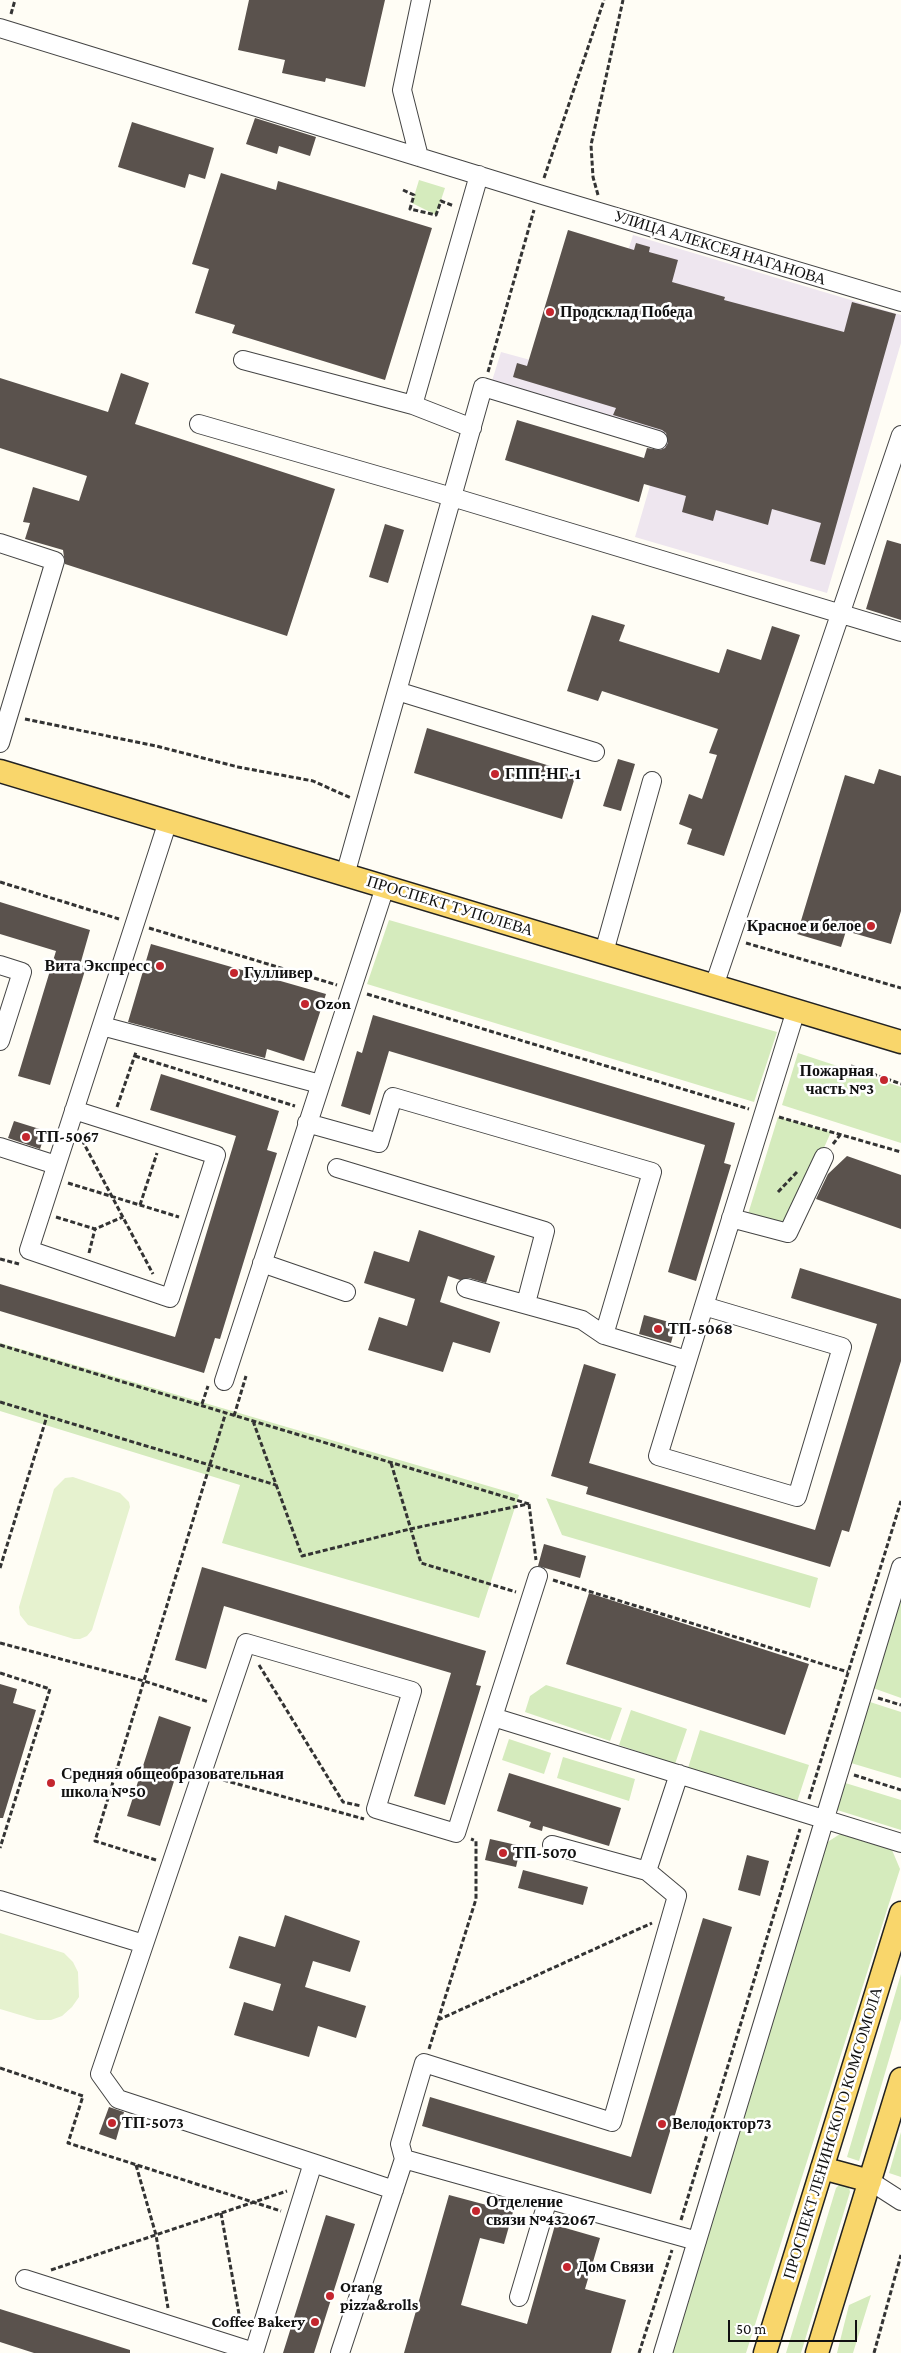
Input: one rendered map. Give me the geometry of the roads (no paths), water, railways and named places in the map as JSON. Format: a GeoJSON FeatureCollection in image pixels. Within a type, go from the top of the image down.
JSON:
{"type":"FeatureCollection","features":[{"type":"Feature","properties":{"kind":"main road","name":"ПРОСПЕКТ ТУПОЛЕВА"},"geometry":{"type":"LineString","coordinates":[[0,771],[901,1042]]}},
{"type":"Feature","properties":{"kind":"main road","name":"ПРОСПЕКТ ЛЕНИНСКОГО КОМСОМОЛА"},"geometry":{"type":"LineString","coordinates":[[765,2353],[901,1913]]}},
{"type":"Feature","properties":{"kind":"main road"},"geometry":{"type":"LineString","coordinates":[[817,2353],[901,2079]]}},
{"type":"Feature","properties":{"kind":"main road"},"geometry":{"type":"LineString","coordinates":[[822,2168],[870,2181]]}},
{"type":"Feature","properties":{"kind":"street"},"geometry":{"type":"LineString","coordinates":[[418,157],[402,90],[421,0]]}},
{"type":"Feature","properties":{"kind":"street","name":"УЛИЦА АЛЕКСЕЯ НАГАНОВА"},"geometry":{"type":"LineString","coordinates":[[0,28],[539,194],[901,302]]}},
{"type":"Feature","properties":{"kind":"street"},"geometry":{"type":"LineString","coordinates":[[413,404],[479,175]]}},
{"type":"Feature","properties":{"kind":"street"},"geometry":{"type":"LineString","coordinates":[[243,360],[413,404],[472,428]]}},
{"type":"Feature","properties":{"kind":"street"},"geometry":{"type":"LineString","coordinates":[[345,874],[483,387],[658,440]]}},
{"type":"Feature","properties":{"kind":"street"},"geometry":{"type":"LineString","coordinates":[[199,424],[452,497],[901,632]]}},
{"type":"Feature","properties":{"kind":"street"},"geometry":{"type":"LineString","coordinates":[[714,986],[901,435]]}},
{"type":"Feature","properties":{"kind":"street"},"geometry":{"type":"LineString","coordinates":[[0,543],[55,561],[0,743]]}},
{"type":"Feature","properties":{"kind":"street"},"geometry":{"type":"LineString","coordinates":[[397,691],[595,752]]}},
{"type":"Feature","properties":{"kind":"street"},"geometry":{"type":"LineString","coordinates":[[604,952],[652,781]]}},
{"type":"Feature","properties":{"kind":"street"},"geometry":{"type":"LineString","coordinates":[[73,1116],[162,1138],[216,1155],[170,1298],[29,1250],[168,821]]}},
{"type":"Feature","properties":{"kind":"street"},"geometry":{"type":"LineString","coordinates":[[216,1383],[262,1262],[302,1117],[320,1084],[385,886]]}},
{"type":"Feature","properties":{"kind":"street"},"geometry":{"type":"LineString","coordinates":[[0,965],[22,972],[0,1041]]}},
{"type":"Feature","properties":{"kind":"street"},"geometry":{"type":"LineString","coordinates":[[704,1306],[842,1347],[797,1497],[658,1456],[687,1360],[796,1010]]}},
{"type":"Feature","properties":{"kind":"street"},"geometry":{"type":"LineString","coordinates":[[102,1026],[320,1084]]}},
{"type":"Feature","properties":{"kind":"street"},"geometry":{"type":"LineString","coordinates":[[302,1117],[379,1143],[394,1097],[652,1172],[604,1335]]}},
{"type":"Feature","properties":{"kind":"street"},"geometry":{"type":"LineString","coordinates":[[0,1147],[54,1172]]}},
{"type":"Feature","properties":{"kind":"street"},"geometry":{"type":"LineString","coordinates":[[731,1218],[788,1233],[824,1157]]}},
{"type":"Feature","properties":{"kind":"street"},"geometry":{"type":"LineString","coordinates":[[337,1168],[545,1230],[526,1303]]}},
{"type":"Feature","properties":{"kind":"street"},"geometry":{"type":"LineString","coordinates":[[262,1262],[346,1292]]}},
{"type":"Feature","properties":{"kind":"street"},"geometry":{"type":"LineString","coordinates":[[466,1288],[582,1320],[604,1335],[687,1360]]}},
{"type":"Feature","properties":{"kind":"street"},"geometry":{"type":"LineString","coordinates":[[663,2353],[901,1567]]}},
{"type":"Feature","properties":{"kind":"street"},"geometry":{"type":"LineString","coordinates":[[394,2190],[118,2099],[100,2074],[246,1643],[412,1691],[376,1809],[456,1834],[538,1576]]}},
{"type":"Feature","properties":{"kind":"street"},"geometry":{"type":"LineString","coordinates":[[493,1717],[901,1843]]}},
{"type":"Feature","properties":{"kind":"street"},"geometry":{"type":"LineString","coordinates":[[647,1871],[679,1774]]}},
{"type":"Feature","properties":{"kind":"street"},"geometry":{"type":"LineString","coordinates":[[340,2353],[404,2159],[400,2144],[424,2063],[612,2122],[677,1896],[647,1871],[552,1844]]}},
{"type":"Feature","properties":{"kind":"street"},"geometry":{"type":"LineString","coordinates":[[0,1900],[144,1944]]}},
{"type":"Feature","properties":{"kind":"street"},"geometry":{"type":"LineString","coordinates":[[404,2159],[698,2240]]}},
{"type":"Feature","properties":{"kind":"street"},"geometry":{"type":"LineString","coordinates":[[25,2279],[254,2352],[313,2163]]}},
{"type":"Feature","properties":{"kind":"street"},"geometry":{"type":"LineString","coordinates":[[870,2181],[901,2201]]}},
{"type":"Feature","properties":{"kind":"street"},"geometry":{"type":"LineString","coordinates":[[519,2297],[548,2199]]}},
{"type":"Feature","properties":{"kind":"place","name":"Продсклад Победа"},"geometry":{"type":"Point","coordinates":[550,312]}},
{"type":"Feature","properties":{"kind":"place","name":"ГПП-НГ-1"},"geometry":{"type":"Point","coordinates":[495,774]}},
{"type":"Feature","properties":{"kind":"place","name":"Красное и белое"},"geometry":{"type":"Point","coordinates":[871,926]}},
{"type":"Feature","properties":{"kind":"place","name":"Вита Экспресс"},"geometry":{"type":"Point","coordinates":[160,966]}},
{"type":"Feature","properties":{"kind":"place","name":"Гулливер"},"geometry":{"type":"Point","coordinates":[234,973]}},
{"type":"Feature","properties":{"kind":"place","name":"Ozon"},"geometry":{"type":"Point","coordinates":[305,1004]}},
{"type":"Feature","properties":{"kind":"place","name":"Пожарная часть №3"},"geometry":{"type":"Point","coordinates":[884,1080]}},
{"type":"Feature","properties":{"kind":"place","name":"ТП-5067"},"geometry":{"type":"Point","coordinates":[26,1137]}},
{"type":"Feature","properties":{"kind":"place","name":"ТП-5068"},"geometry":{"type":"Point","coordinates":[658,1329]}},
{"type":"Feature","properties":{"kind":"place","name":"Средняя общеобразовательная школа №50"},"geometry":{"type":"Point","coordinates":[51,1783]}},
{"type":"Feature","properties":{"kind":"place","name":"ТП-5070"},"geometry":{"type":"Point","coordinates":[503,1853]}},
{"type":"Feature","properties":{"kind":"place","name":"ТП-5073"},"geometry":{"type":"Point","coordinates":[112,2123]}},
{"type":"Feature","properties":{"kind":"place","name":"Велодоктор73"},"geometry":{"type":"Point","coordinates":[662,2124]}},
{"type":"Feature","properties":{"kind":"place","name":"Отделение связи №432067"},"geometry":{"type":"Point","coordinates":[476,2211]}},
{"type":"Feature","properties":{"kind":"place","name":"Дом Связи"},"geometry":{"type":"Point","coordinates":[567,2267]}},
{"type":"Feature","properties":{"kind":"place","name":"Orang pizza&rolls"},"geometry":{"type":"Point","coordinates":[330,2296]}},
{"type":"Feature","properties":{"kind":"place","name":"Coffee Bakery"},"geometry":{"type":"Point","coordinates":[315,2322]}}]}
